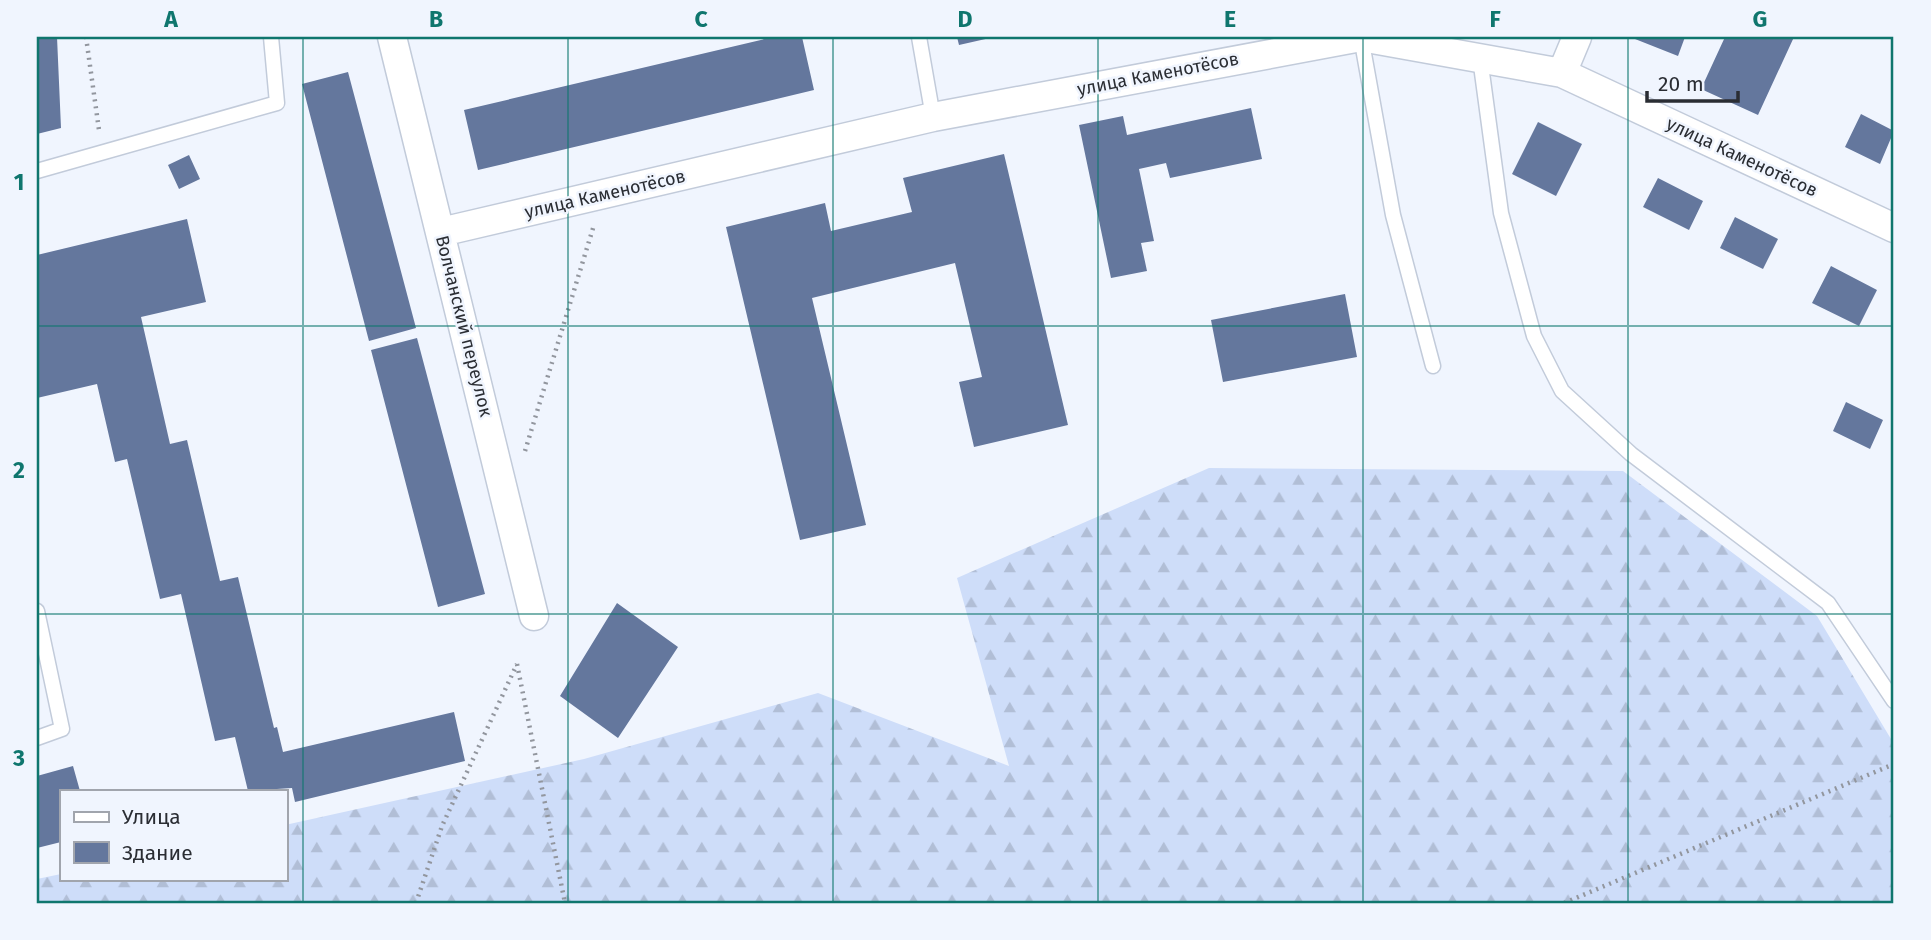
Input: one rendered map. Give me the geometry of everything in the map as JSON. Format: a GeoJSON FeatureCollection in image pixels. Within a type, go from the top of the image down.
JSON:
{"type":"FeatureCollection","features":[{"type":"Feature","properties":{"kind":"street","name":"Волчанский переулок"},"geometry":{"type":"LineString","coordinates":[[392,37],[534,616]]}},
{"type":"Feature","properties":{"kind":"street","name":"улица Каменотёсов"},"geometry":{"type":"LineString","coordinates":[[441,232],[933,117],[1362,37],[1562,73],[1894,228]]}},
{"type":"Feature","properties":{"kind":"street"},"geometry":{"type":"LineString","coordinates":[[1562,73],[1577,37]]}},
{"type":"Feature","properties":{"kind":"lane"},"geometry":{"type":"LineString","coordinates":[[37,172],[277,103],[271,37]]}},
{"type":"Feature","properties":{"kind":"lane"},"geometry":{"type":"LineString","coordinates":[[919,37],[933,117]]}},
{"type":"Feature","properties":{"kind":"lane"},"geometry":{"type":"LineString","coordinates":[[1362,37],[1393,215],[1433,366]]}},
{"type":"Feature","properties":{"kind":"lane"},"geometry":{"type":"LineString","coordinates":[[1480,58],[1501,213],[1534,336],[1563,391],[1631,454],[1829,603],[1894,701]]}},
{"type":"Feature","properties":{"kind":"lane"},"geometry":{"type":"LineString","coordinates":[[37,611],[61,729],[37,738]]}},
{"type":"Feature","properties":{"kind":"path"},"geometry":{"type":"LineString","coordinates":[[86,37],[103,155]]}},
{"type":"Feature","properties":{"kind":"path"},"geometry":{"type":"LineString","coordinates":[[524,455],[604,194]]}},
{"type":"Feature","properties":{"kind":"path"},"geometry":{"type":"LineString","coordinates":[[416,903],[442,827],[517,664],[565,903]]}},
{"type":"Feature","properties":{"kind":"path"},"geometry":{"type":"LineString","coordinates":[[1564,903],[1894,764]]}},
{"type":"Feature","properties":{"kind":"green space"},"geometry":{"type":"Polygon","coordinates":[[[1209,468],[1623,471],[1817,616],[1894,744],[1894,903],[37,903],[37,879],[60,874],[60,880],[287,880],[287,825],[584,759],[818,693],[1009,766],[957,578],[1209,468]]]}},
{"type":"Feature","properties":{"kind":"building"},"geometry":{"type":"Polygon","coordinates":[[[37,37],[57,37],[61,128],[37,134],[37,37]]]}},
{"type":"Feature","properties":{"kind":"building"},"geometry":{"type":"Polygon","coordinates":[[[773,37],[802,37],[814,90],[478,170],[464,110],[773,37]]]}},
{"type":"Feature","properties":{"kind":"building"},"geometry":{"type":"Polygon","coordinates":[[[957,37],[990,37],[990,38],[959,45],[957,37]]]}},
{"type":"Feature","properties":{"kind":"building"},"geometry":{"type":"Polygon","coordinates":[[[1685,37],[1678,56],[1635,39],[1685,37]]]}},
{"type":"Feature","properties":{"kind":"building"},"geometry":{"type":"Polygon","coordinates":[[[1725,37],[1794,37],[1758,115],[1701,89],[1725,37]]]}},
{"type":"Feature","properties":{"kind":"building"},"geometry":{"type":"Polygon","coordinates":[[[348,72],[416,328],[369,341],[302,84],[348,72]]]}},
{"type":"Feature","properties":{"kind":"building"},"geometry":{"type":"Polygon","coordinates":[[[1251,108],[1262,159],[1170,178],[1166,163],[1139,169],[1154,241],[1141,243],[1147,271],[1111,278],[1079,125],[1123,116],[1127,135],[1251,108]]]}},
{"type":"Feature","properties":{"kind":"building"},"geometry":{"type":"Polygon","coordinates":[[[1861,114],[1894,131],[1880,164],[1845,147],[1861,114]]]}},
{"type":"Feature","properties":{"kind":"building"},"geometry":{"type":"Polygon","coordinates":[[[1538,122],[1582,144],[1556,196],[1512,174],[1538,122]]]}},
{"type":"Feature","properties":{"kind":"building"},"geometry":{"type":"Polygon","coordinates":[[[1004,154],[1068,425],[974,447],[959,382],[982,377],[955,263],[812,298],[866,525],[800,540],[726,227],[825,203],[831,231],[912,212],[903,178],[1004,154]]]}},
{"type":"Feature","properties":{"kind":"building"},"geometry":{"type":"Polygon","coordinates":[[[189,155],[200,179],[179,189],[168,165],[189,155]]]}},
{"type":"Feature","properties":{"kind":"building"},"geometry":{"type":"Polygon","coordinates":[[[1658,178],[1703,201],[1689,230],[1643,207],[1658,178]]]}},
{"type":"Feature","properties":{"kind":"building"},"geometry":{"type":"Polygon","coordinates":[[[1735,217],[1778,239],[1763,269],[1720,248],[1735,217]]]}},
{"type":"Feature","properties":{"kind":"building"},"geometry":{"type":"Polygon","coordinates":[[[187,219],[206,302],[141,317],[170,444],[187,440],[220,581],[238,577],[274,728],[277,727],[283,752],[454,712],[465,761],[295,802],[292,788],[248,790],[235,737],[215,741],[181,594],[160,599],[127,459],[115,462],[97,384],[37,398],[37,255],[187,219]]]}},
{"type":"Feature","properties":{"kind":"building"},"geometry":{"type":"Polygon","coordinates":[[[1831,266],[1877,290],[1859,326],[1812,303],[1831,266]]]}},
{"type":"Feature","properties":{"kind":"building"},"geometry":{"type":"Polygon","coordinates":[[[1345,294],[1357,357],[1223,382],[1211,320],[1345,294]]]}},
{"type":"Feature","properties":{"kind":"building"},"geometry":{"type":"Polygon","coordinates":[[[417,338],[485,594],[438,607],[371,350],[417,338]]]}},
{"type":"Feature","properties":{"kind":"building"},"geometry":{"type":"Polygon","coordinates":[[[1846,402],[1883,420],[1870,449],[1833,431],[1846,402]]]}},
{"type":"Feature","properties":{"kind":"building"},"geometry":{"type":"Polygon","coordinates":[[[617,603],[678,647],[618,738],[560,696],[617,603]]]}},
{"type":"Feature","properties":{"kind":"building"},"geometry":{"type":"Polygon","coordinates":[[[73,766],[80,790],[60,790],[60,842],[37,848],[37,776],[73,766]]]}}]}
